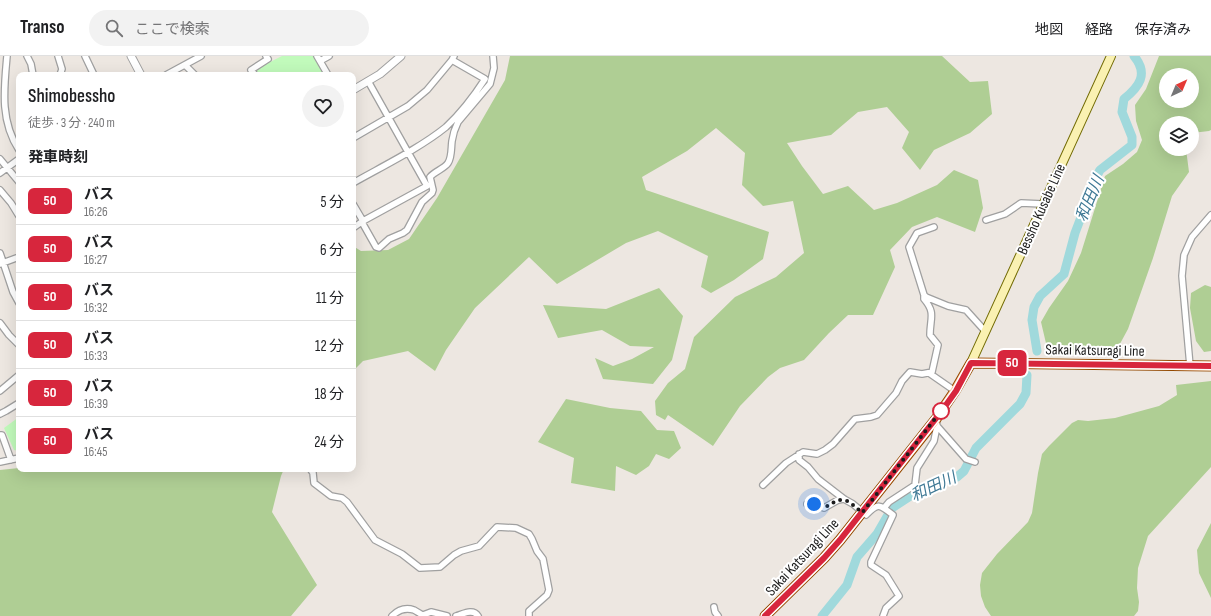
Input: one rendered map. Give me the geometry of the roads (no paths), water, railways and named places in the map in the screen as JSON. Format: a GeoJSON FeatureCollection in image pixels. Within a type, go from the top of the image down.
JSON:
{"type":"FeatureCollection","features":[{"type":"Feature","properties":{"kind":"main road","name":"Bessho Kusabe Line"},"geometry":{"type":"LineString","coordinates":[[971,363],[1111,56]]}},
{"type":"Feature","properties":{"kind":"main road","name":"Sakai Katsuragi Line"},"geometry":{"type":"LineString","coordinates":[[765,616],[824,558],[936,423],[971,363],[1211,366]]}},
{"type":"Feature","properties":{"kind":"street"},"geometry":{"type":"LineString","coordinates":[[7,56],[3,100],[5,115],[16,146]]}},
{"type":"Feature","properties":{"kind":"street"},"geometry":{"type":"LineString","coordinates":[[27,56],[31,64],[32,72]]}},
{"type":"Feature","properties":{"kind":"street"},"geometry":{"type":"LineString","coordinates":[[58,56],[62,69],[61,72]]}},
{"type":"Feature","properties":{"kind":"street"},"geometry":{"type":"LineString","coordinates":[[85,56],[93,72]]}},
{"type":"Feature","properties":{"kind":"street"},"geometry":{"type":"LineString","coordinates":[[131,56],[139,72]]}},
{"type":"Feature","properties":{"kind":"street"},"geometry":{"type":"LineString","coordinates":[[172,72],[200,56]]}},
{"type":"Feature","properties":{"kind":"street"},"geometry":{"type":"LineString","coordinates":[[252,72],[251,70],[268,59],[266,56]]}},
{"type":"Feature","properties":{"kind":"street"},"geometry":{"type":"LineString","coordinates":[[326,72],[319,58],[329,56]]}},
{"type":"Feature","properties":{"kind":"street"},"geometry":{"type":"LineString","coordinates":[[356,88],[380,74],[401,56]]}},
{"type":"Feature","properties":{"kind":"street"},"geometry":{"type":"LineString","coordinates":[[356,209],[376,247],[379,248],[389,239],[403,234],[407,230],[422,202],[432,193],[433,190],[430,177],[447,164],[450,158],[452,139],[458,122],[490,84],[494,68],[493,56]]}},
{"type":"Feature","properties":{"kind":"street"},"geometry":{"type":"LineString","coordinates":[[356,136],[408,106],[427,90],[453,58],[485,79],[464,108],[446,126],[426,141],[356,181]]}},
{"type":"Feature","properties":{"kind":"street"},"geometry":{"type":"LineString","coordinates":[[185,65],[192,72]]}},
{"type":"Feature","properties":{"kind":"street"},"geometry":{"type":"LineString","coordinates":[[356,226],[427,186],[368,81]]}},
{"type":"Feature","properties":{"kind":"street"},"geometry":{"type":"LineString","coordinates":[[0,159],[16,178]]}},
{"type":"Feature","properties":{"kind":"street"},"geometry":{"type":"LineString","coordinates":[[0,173],[16,161]]}},
{"type":"Feature","properties":{"kind":"street"},"geometry":{"type":"LineString","coordinates":[[0,190],[16,211]]}},
{"type":"Feature","properties":{"kind":"street"},"geometry":{"type":"LineString","coordinates":[[986,220],[1005,214],[1021,203],[1043,204]]}},
{"type":"Feature","properties":{"kind":"street"},"geometry":{"type":"LineString","coordinates":[[1190,366],[1182,276],[1184,255],[1192,237],[1211,215]]}},
{"type":"Feature","properties":{"kind":"street"},"geometry":{"type":"LineString","coordinates":[[763,485],[786,463],[799,454],[803,452],[816,454],[820,453],[833,444],[855,420],[871,418],[877,415],[896,394],[902,381],[910,372],[922,374],[932,372],[938,344],[930,335],[932,312],[924,299],[909,247],[917,233],[934,228]]}},
{"type":"Feature","properties":{"kind":"street"},"geometry":{"type":"LineString","coordinates":[[0,253],[2,263],[16,298]]}},
{"type":"Feature","properties":{"kind":"street"},"geometry":{"type":"LineString","coordinates":[[2,263],[16,258]]}},
{"type":"Feature","properties":{"kind":"street"},"geometry":{"type":"LineString","coordinates":[[924,295],[948,306],[966,310],[985,331]]}},
{"type":"Feature","properties":{"kind":"street"},"geometry":{"type":"LineString","coordinates":[[0,324],[16,342]]}},
{"type":"Feature","properties":{"kind":"street"},"geometry":{"type":"LineString","coordinates":[[929,373],[956,391]]}},
{"type":"Feature","properties":{"kind":"street"},"geometry":{"type":"LineString","coordinates":[[1,389],[16,377]]}},
{"type":"Feature","properties":{"kind":"street"},"geometry":{"type":"LineString","coordinates":[[0,414],[16,405]]}},
{"type":"Feature","properties":{"kind":"street"},"geometry":{"type":"LineString","coordinates":[[936,423],[966,459],[975,462]]}},
{"type":"Feature","properties":{"kind":"street"},"geometry":{"type":"LineString","coordinates":[[884,508],[890,502],[915,485],[916,468],[934,441],[936,423]]}},
{"type":"Feature","properties":{"kind":"street"},"geometry":{"type":"LineString","coordinates":[[0,436],[2,435],[11,460]]}},
{"type":"Feature","properties":{"kind":"street"},"geometry":{"type":"LineString","coordinates":[[799,454],[799,460],[808,467],[818,479],[842,496],[862,513],[866,515],[875,506],[878,506],[884,508],[893,515],[871,562],[871,566],[886,575],[899,596],[886,608],[883,616]]}},
{"type":"Feature","properties":{"kind":"street"},"geometry":{"type":"LineString","coordinates":[[0,462],[16,459]]}},
{"type":"Feature","properties":{"kind":"street"},"geometry":{"type":"LineString","coordinates":[[312,472],[314,483],[331,496],[342,498],[347,502],[375,540],[402,554],[420,568],[440,567],[461,551],[479,546],[497,528],[516,528],[529,534],[536,551],[543,559],[549,590],[547,595],[529,611],[529,616]]}},
{"type":"Feature","properties":{"kind":"street"},"geometry":{"type":"LineString","coordinates":[[807,504],[814,504],[824,508],[838,500],[844,499]]}},
{"type":"Feature","properties":{"kind":"street"},"geometry":{"type":"LineString","coordinates":[[714,608],[718,616]]}},
{"type":"Feature","properties":{"kind":"street"},"geometry":{"type":"LineString","coordinates":[[392,616],[398,610],[402,609],[414,610],[423,615],[431,612],[447,616]]}},
{"type":"Feature","properties":{"kind":"street"},"geometry":{"type":"LineString","coordinates":[[456,616],[473,612],[478,616]]}},
{"type":"Feature","properties":{"kind":"waterway","name":"和田川"},"geometry":{"type":"LineString","coordinates":[[1037,351],[1032,320],[1034,307],[1040,296],[1064,274],[1075,233],[1094,181],[1100,170],[1132,145],[1132,137],[1122,112],[1124,99],[1134,90],[1140,80],[1141,69],[1134,56]]}},
{"type":"Feature","properties":{"kind":"waterway","name":"和田川"},"geometry":{"type":"LineString","coordinates":[[822,616],[847,585],[857,557],[877,534],[892,508],[921,489],[936,482],[957,477],[964,471],[976,448],[1020,404],[1026,393],[1027,375]]}}]}
